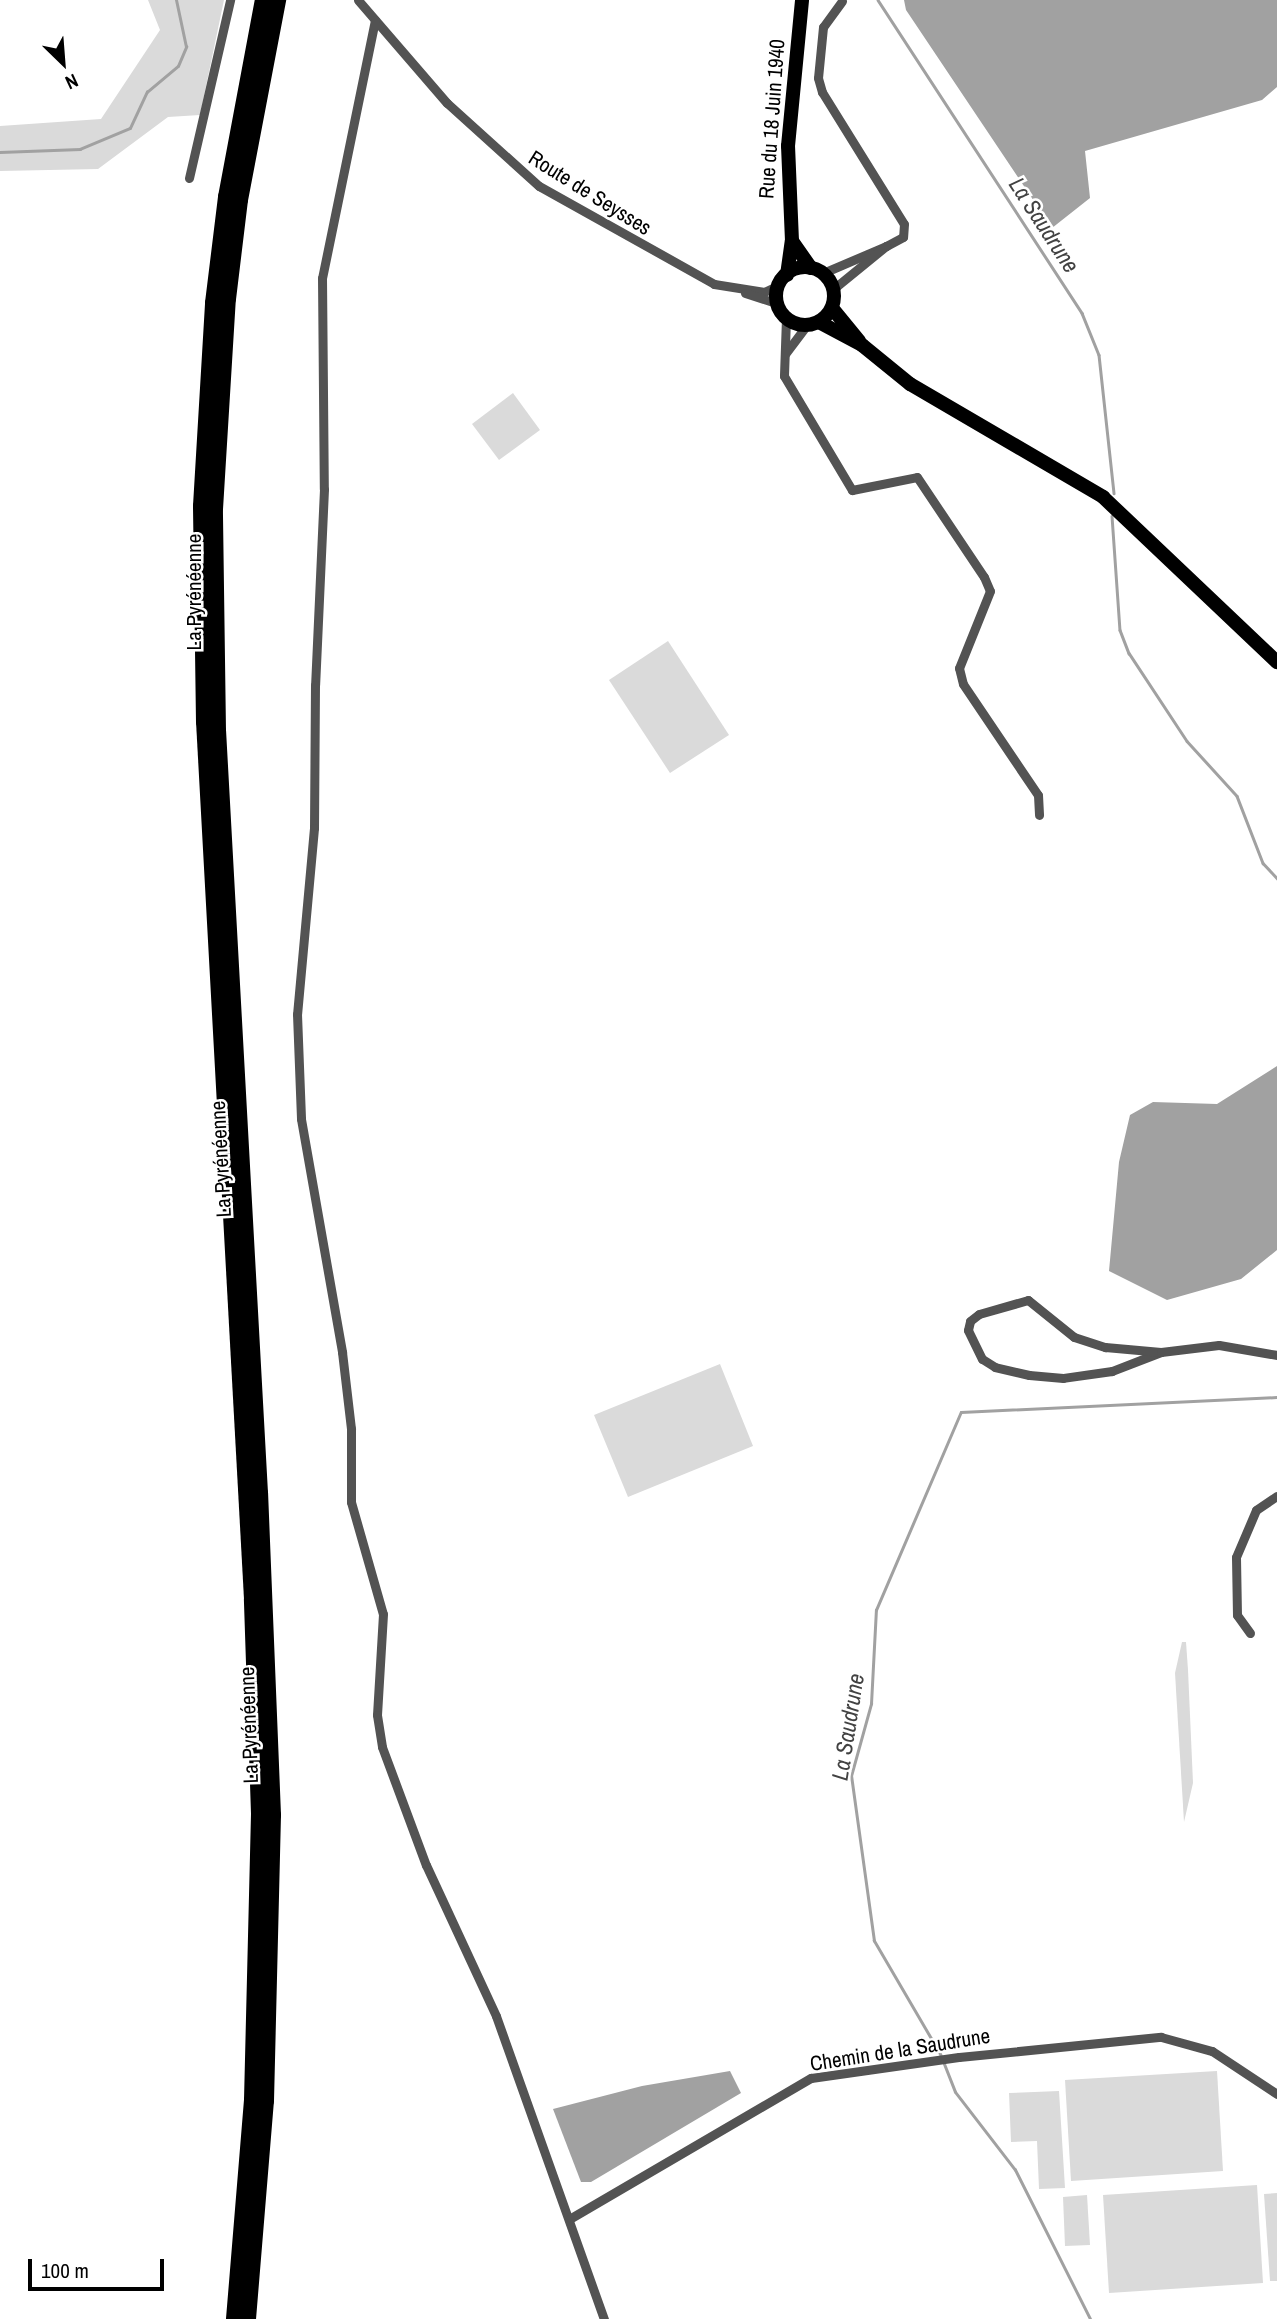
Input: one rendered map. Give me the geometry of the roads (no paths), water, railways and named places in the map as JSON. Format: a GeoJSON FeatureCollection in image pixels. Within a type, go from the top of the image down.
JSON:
{"type":"FeatureCollection","features":[{"type":"Feature","properties":{"kind":"highway","name":"La Pyrénéenne"},"geometry":{"type":"LineString","coordinates":[[234,2319],[252,2099],[258,1814],[252,1613],[204,722],[201,506],[215,289],[242,102],[263,0]]}},
{"type":"Feature","properties":{"kind":"highway","name":"La Pyrénéenne"},"geometry":{"type":"LineString","coordinates":[[248,2319],[266,2101],[273,1815],[262,1532],[218,730],[215,509],[231,274],[259,90],[278,0]]}},
{"type":"Feature","properties":{"kind":"main road","name":"Rue du 18 Juin 1940"},"geometry":{"type":"LineString","coordinates":[[783,280],[792,241],[788,146],[802,0]]}},
{"type":"Feature","properties":{"kind":"main road"},"geometry":{"type":"LineString","coordinates":[[792,241],[833,289],[832,308],[862,345],[910,384],[1057,466],[1114,505],[1277,663]]}},
{"type":"Feature","properties":{"kind":"main road"},"geometry":{"type":"LineString","coordinates":[[817,271],[783,280],[778,304],[786,318],[813,323],[862,345]]}},
{"type":"Feature","properties":{"kind":"main road"},"geometry":{"type":"LineString","coordinates":[[813,323],[832,308]]}},
{"type":"Feature","properties":{"kind":"street"},"geometry":{"type":"LineString","coordinates":[[189,178],[230,0]]}},
{"type":"Feature","properties":{"kind":"street","name":"Route de Seysses"},"geometry":{"type":"LineString","coordinates":[[358,0],[447,103],[530,179],[702,279],[778,304]]}},
{"type":"Feature","properties":{"kind":"street"},"geometry":{"type":"LineString","coordinates":[[817,271],[886,246],[903,237],[904,224],[822,92],[818,78],[823,27],[842,1]]}},
{"type":"Feature","properties":{"kind":"street"},"geometry":{"type":"LineString","coordinates":[[375,20],[323,267],[324,489],[315,685],[314,828],[297,1014],[301,1119],[343,1364],[351,1429],[351,1502],[383,1614],[377,1715],[382,1747],[426,1865],[474,1962],[571,2218],[604,2319]]}},
{"type":"Feature","properties":{"kind":"street"},"geometry":{"type":"LineString","coordinates":[[833,289],[886,246]]}},
{"type":"Feature","properties":{"kind":"street","name":"Route de Seysses"},"geometry":{"type":"LineString","coordinates":[[740,291],[764,292],[783,280]]}},
{"type":"Feature","properties":{"kind":"street"},"geometry":{"type":"LineString","coordinates":[[786,318],[784,376],[852,490],[917,478],[984,577],[990,592],[959,668],[963,684],[1038,795],[1039,815]]}},
{"type":"Feature","properties":{"kind":"street"},"geometry":{"type":"LineString","coordinates":[[785,355],[813,323]]}},
{"type":"Feature","properties":{"kind":"street"},"geometry":{"type":"LineString","coordinates":[[1161,1352],[1112,1371],[1063,1378],[1029,1375],[995,1367],[982,1359],[968,1330],[970,1321],[979,1314],[1028,1300],[1074,1337],[1105,1347],[1161,1352],[1219,1345],[1277,1355]]}},
{"type":"Feature","properties":{"kind":"street"},"geometry":{"type":"LineString","coordinates":[[1250,1633],[1237,1615],[1236,1557],[1256,1510],[1277,1496]]}},
{"type":"Feature","properties":{"kind":"street","name":"Chemin de la Saudrune"},"geometry":{"type":"LineString","coordinates":[[571,2218],[811,2078],[934,2060],[1161,2037],[1212,2051],[1277,2094]]}},
{"type":"Feature","properties":{"kind":"waterway"},"geometry":{"type":"LineString","coordinates":[[0,152],[80,149],[130,128],[147,92],[178,66],[186,47],[176,0]]}},
{"type":"Feature","properties":{"kind":"waterway","name":"La Saudrune"},"geometry":{"type":"LineString","coordinates":[[878,0],[1082,313],[1099,355],[1114,493]]}},
{"type":"Feature","properties":{"kind":"waterway","name":"La Saudrune"},"geometry":{"type":"LineString","coordinates":[[1112,516],[1120,630],[1129,653],[1187,741],[1237,796],[1263,863],[1277,878]]}},
{"type":"Feature","properties":{"kind":"waterway","name":"La Saudrune"},"geometry":{"type":"LineString","coordinates":[[1090,2319],[1015,2170],[955,2092],[940,2054],[874,1941],[851,1776],[871,1704],[876,1610],[961,1412],[1277,1397]]}}]}
